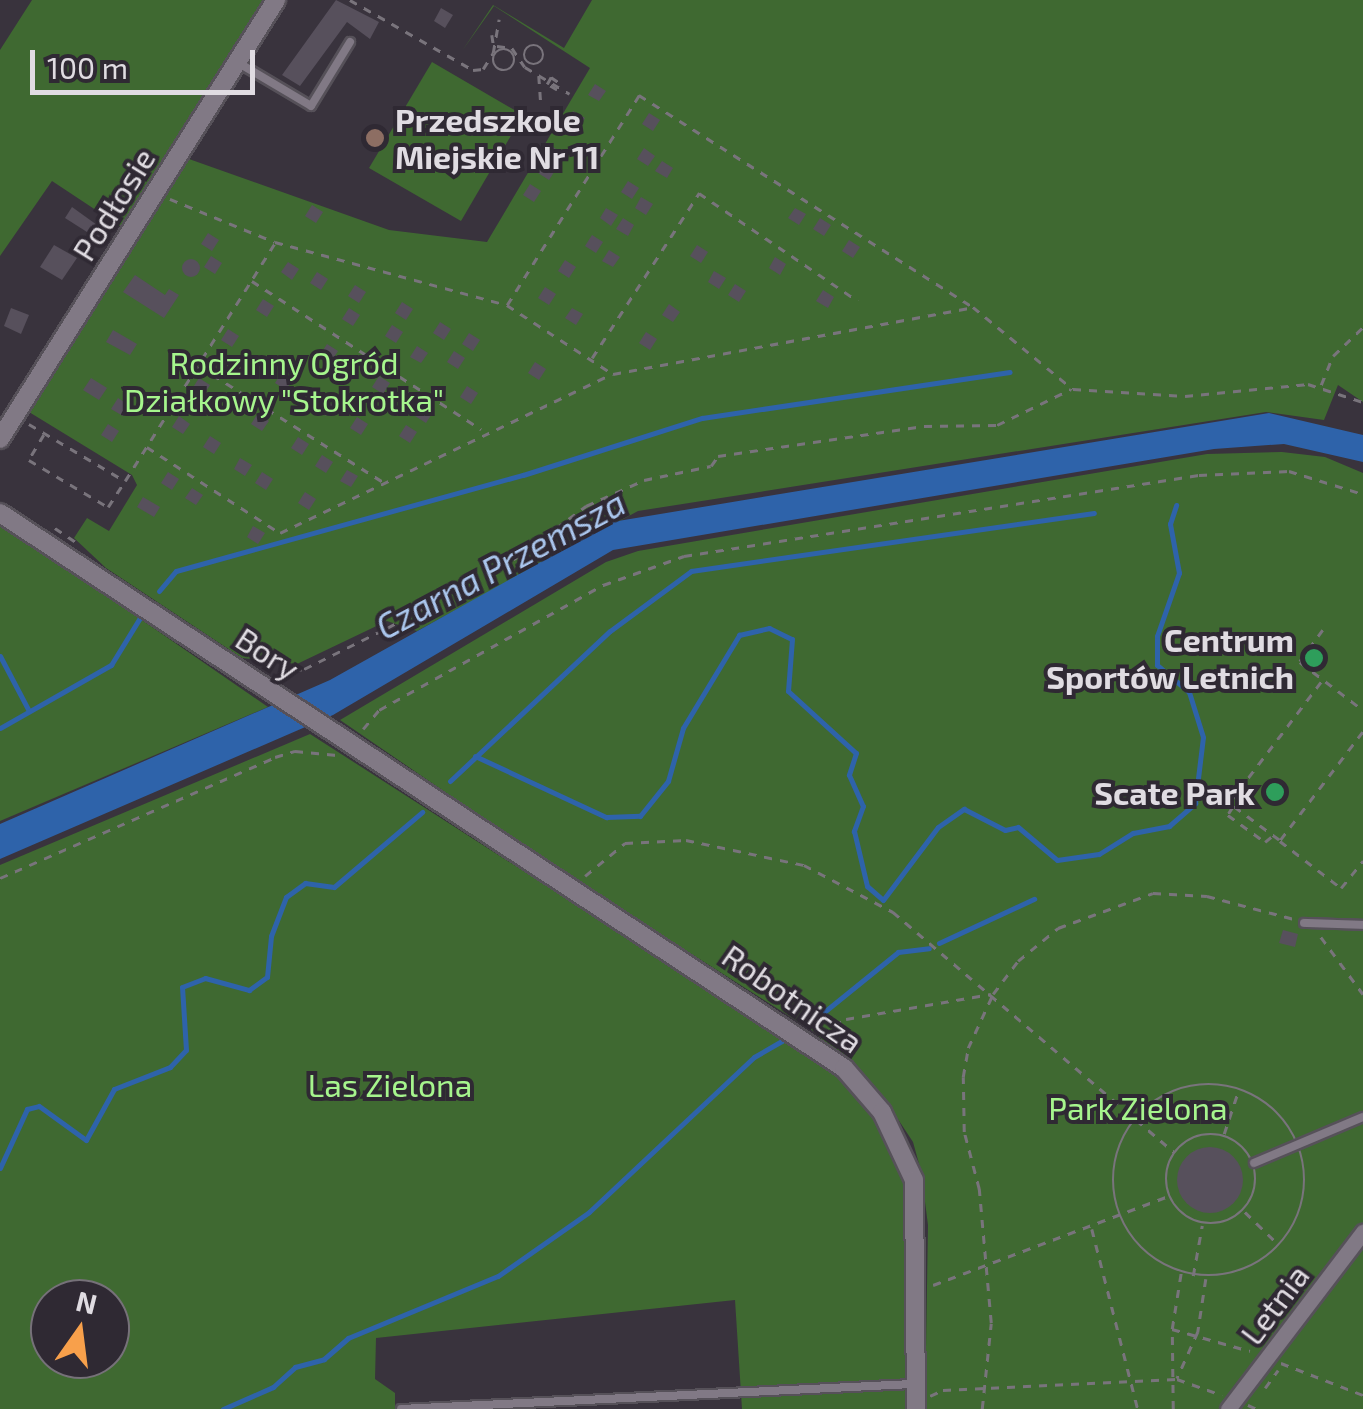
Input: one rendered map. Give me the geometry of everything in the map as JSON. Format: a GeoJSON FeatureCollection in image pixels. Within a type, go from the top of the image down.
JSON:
{"type":"FeatureCollection","features":[{"type":"Feature","properties":{"kind":"street","name":"Podłosie"},"geometry":{"type":"LineString","coordinates":[[0,439],[276,0]]}},
{"type":"Feature","properties":{"kind":"street","name":"Bory"},"geometry":{"type":"LineString","coordinates":[[0,513],[505,842]]}},
{"type":"Feature","properties":{"kind":"street","name":"Robotnicza"},"geometry":{"type":"LineString","coordinates":[[505,842],[810,1042],[868,1094],[904,1152],[918,1218],[916,1397]]}},
{"type":"Feature","properties":{"kind":"street","name":"Letnia"},"geometry":{"type":"LineString","coordinates":[[1232,1405],[1363,1232]]}},
{"type":"Feature","properties":{"kind":"lane"},"geometry":{"type":"LineString","coordinates":[[237,62],[311,106],[350,42]]}},
{"type":"Feature","properties":{"kind":"lane"},"geometry":{"type":"LineString","coordinates":[[1304,923],[1363,925]]}},
{"type":"Feature","properties":{"kind":"lane"},"geometry":{"type":"LineString","coordinates":[[1254,1164],[1363,1117]]}},
{"type":"Feature","properties":{"kind":"lane"},"geometry":{"type":"LineString","coordinates":[[401,1409],[583,1398],[916,1397]]}},
{"type":"Feature","properties":{"kind":"lane"},"geometry":{"type":"LineString","coordinates":[[583,1398],[583,1409]]}},
{"type":"Feature","properties":{"kind":"path"},"geometry":{"type":"LineString","coordinates":[[350,0],[473,70],[483,69],[495,50],[499,20]]}},
{"type":"Feature","properties":{"kind":"path"},"geometry":{"type":"LineString","coordinates":[[492,35],[496,68],[512,68],[511,52],[495,50]]}},
{"type":"Feature","properties":{"kind":"path"},"geometry":{"type":"LineString","coordinates":[[528,46],[542,48],[541,63],[525,63],[528,46]]}},
{"type":"Feature","properties":{"kind":"path"},"geometry":{"type":"LineString","coordinates":[[495,50],[512,48],[539,75],[570,94]]}},
{"type":"Feature","properties":{"kind":"path"},"geometry":{"type":"LineString","coordinates":[[539,75],[541,104]]}},
{"type":"Feature","properties":{"kind":"path"},"geometry":{"type":"LineString","coordinates":[[507,305],[638,95],[973,307],[1073,388]]}},
{"type":"Feature","properties":{"kind":"path"},"geometry":{"type":"LineString","coordinates":[[155,192],[275,242],[507,305],[613,374]]}},
{"type":"Feature","properties":{"kind":"path"},"geometry":{"type":"LineString","coordinates":[[591,360],[699,193],[858,300]]}},
{"type":"Feature","properties":{"kind":"path"},"geometry":{"type":"LineString","coordinates":[[45,434],[29,460],[108,508],[275,242]]}},
{"type":"Feature","properties":{"kind":"path"},"geometry":{"type":"LineString","coordinates":[[251,280],[483,430]]}},
{"type":"Feature","properties":{"kind":"path"},"geometry":{"type":"LineString","coordinates":[[147,447],[280,533],[483,430],[613,374],[973,307]]}},
{"type":"Feature","properties":{"kind":"path"},"geometry":{"type":"LineString","coordinates":[[1320,388],[1333,356],[1363,327]]}},
{"type":"Feature","properties":{"kind":"path"},"geometry":{"type":"LineString","coordinates":[[198,365],[385,483]]}},
{"type":"Feature","properties":{"kind":"path"},"geometry":{"type":"LineString","coordinates":[[270,676],[304,669],[387,628],[517,557],[586,506],[644,480],[710,466],[718,456],[924,426],[997,425],[1073,388],[1185,396],[1320,388],[1363,402]]}},
{"type":"Feature","properties":{"kind":"path"},"geometry":{"type":"LineString","coordinates":[[15,416],[125,482]]}},
{"type":"Feature","properties":{"kind":"path"},"geometry":{"type":"LineString","coordinates":[[0,878],[275,757],[294,751],[357,748],[364,723],[380,710],[603,585],[654,564],[1199,475],[1288,471],[1363,494]]}},
{"type":"Feature","properties":{"kind":"path"},"geometry":{"type":"LineString","coordinates":[[1323,630],[1300,662],[1363,710]]}},
{"type":"Feature","properties":{"kind":"path"},"geometry":{"type":"LineString","coordinates":[[1273,835],[1265,842],[1228,816],[1323,680]]}},
{"type":"Feature","properties":{"kind":"path"},"geometry":{"type":"LineString","coordinates":[[1280,841],[1363,732]]}},
{"type":"Feature","properties":{"kind":"path"},"geometry":{"type":"LineString","coordinates":[[1233,805],[1342,888],[1363,861]]}},
{"type":"Feature","properties":{"kind":"path"},"geometry":{"type":"LineString","coordinates":[[572,885],[625,843],[686,840],[804,865],[892,912],[993,994],[1174,1152]]}},
{"type":"Feature","properties":{"kind":"path"},"geometry":{"type":"LineString","coordinates":[[982,1409],[986,1389],[988,1268],[979,1189],[964,1132],[963,1077],[968,1048],[993,994],[1018,961],[1058,928],[1154,893],[1264,907],[1304,923],[1363,994]]}},
{"type":"Feature","properties":{"kind":"path"},"geometry":{"type":"LineString","coordinates":[[810,1042],[846,1019],[993,994]]}},
{"type":"Feature","properties":{"kind":"path"},"geometry":{"type":"LineString","coordinates":[[1217,1084],[1239,1088],[1281,1116],[1298,1144],[1305,1197],[1280,1246],[1244,1269],[1207,1278],[1181,1273],[1130,1237],[1120,1216],[1114,1164],[1136,1116],[1173,1090],[1217,1084]]}},
{"type":"Feature","properties":{"kind":"path"},"geometry":{"type":"LineString","coordinates":[[1224,1135],[1239,1088]]}},
{"type":"Feature","properties":{"kind":"path"},"geometry":{"type":"LineString","coordinates":[[1224,1135],[1254,1164],[1253,1197],[1244,1211],[1202,1224],[1176,1209],[1168,1196],[1166,1173],[1174,1152],[1196,1136],[1224,1135]]}},
{"type":"Feature","properties":{"kind":"path"},"geometry":{"type":"LineString","coordinates":[[918,1290],[988,1268],[1168,1196]]}},
{"type":"Feature","properties":{"kind":"path"},"geometry":{"type":"LineString","coordinates":[[1244,1211],[1280,1246]]}},
{"type":"Feature","properties":{"kind":"path"},"geometry":{"type":"LineString","coordinates":[[1193,1276],[1202,1224]]}},
{"type":"Feature","properties":{"kind":"path"},"geometry":{"type":"LineString","coordinates":[[1092,1228],[1138,1409]]}},
{"type":"Feature","properties":{"kind":"path"},"geometry":{"type":"LineString","coordinates":[[1173,1409],[1177,1379],[1172,1329],[1181,1273]]}},
{"type":"Feature","properties":{"kind":"path"},"geometry":{"type":"LineString","coordinates":[[1177,1379],[1198,1332],[1207,1278]]}},
{"type":"Feature","properties":{"kind":"path"},"geometry":{"type":"LineString","coordinates":[[1172,1329],[1198,1332],[1363,1396]]}},
{"type":"Feature","properties":{"kind":"path"},"geometry":{"type":"LineString","coordinates":[[916,1397],[986,1389],[1177,1379],[1232,1405]]}},
{"type":"Feature","properties":{"kind":"green space"},"geometry":{"type":"Polygon","coordinates":[[[32,0],[264,0],[123,228],[52,181],[0,256],[0,50],[32,0]]]}},
{"type":"Feature","properties":{"kind":"green space","name":"Rodzinny Ogród Działkowy \"Stokrotka\""},"geometry":{"type":"Polygon","coordinates":[[[592,0],[1363,0],[1363,402],[1338,385],[1324,420],[1266,412],[638,511],[417,631],[387,621],[297,664],[242,658],[106,568],[74,538],[87,518],[109,531],[137,485],[132,475],[29,412],[189,159],[389,230],[487,242],[590,68],[494,6],[462,51],[493,5],[564,48],[592,0]]]}},
{"type":"Feature","properties":{"kind":"green space"},"geometry":{"type":"Polygon","coordinates":[[[432,62],[523,115],[461,221],[369,168],[432,62]]]}},
{"type":"Feature","properties":{"kind":"green space","name":"Park Zielona"},"geometry":{"type":"Polygon","coordinates":[[[1282,452],[1325,457],[1363,473],[1363,1409],[925,1409],[928,1225],[921,1171],[913,1142],[882,1095],[813,1031],[553,866],[340,720],[606,562],[638,551],[1207,454],[1282,452]]]}},
{"type":"Feature","properties":{"kind":"green space"},"geometry":{"type":"Polygon","coordinates":[[[0,526],[126,609],[268,707],[0,821],[0,526]]]}},
{"type":"Feature","properties":{"kind":"green space","name":"Las Zielona"},"geometry":{"type":"Polygon","coordinates":[[[310,734],[838,1073],[882,1125],[905,1178],[913,1225],[908,1409],[742,1409],[735,1300],[376,1338],[375,1379],[395,1393],[395,1409],[0,1409],[0,865],[310,734]]]}},
{"type":"Feature","properties":{"kind":"water"},"geometry":{"type":"Polygon","coordinates":[[[1269,413],[1363,435],[1363,462],[1284,444],[1214,449],[613,550],[333,715],[0,859],[0,824],[330,680],[612,522],[1269,413]]]}},
{"type":"Feature","properties":{"kind":"building"},"geometry":{"type":"Polygon","coordinates":[[[336,0],[379,22],[370,39],[347,22],[300,86],[282,75],[336,0]]]}},
{"type":"Feature","properties":{"kind":"building"},"geometry":{"type":"Polygon","coordinates":[[[441,8],[453,15],[445,28],[434,21],[441,8]]]}},
{"type":"Feature","properties":{"kind":"building"},"geometry":{"type":"Polygon","coordinates":[[[595,84],[606,91],[599,101],[588,95],[595,84]]]}},
{"type":"Feature","properties":{"kind":"building"},"geometry":{"type":"Polygon","coordinates":[[[573,111],[585,118],[578,129],[567,122],[573,111]]]}},
{"type":"Feature","properties":{"kind":"building"},"geometry":{"type":"Polygon","coordinates":[[[649,113],[660,120],[653,131],[642,124],[649,113]]]}},
{"type":"Feature","properties":{"kind":"building"},"geometry":{"type":"Polygon","coordinates":[[[553,147],[564,154],[557,165],[546,158],[553,147]]]}},
{"type":"Feature","properties":{"kind":"building"},"geometry":{"type":"Polygon","coordinates":[[[644,148],[655,156],[648,166],[637,159],[644,148]]]}},
{"type":"Feature","properties":{"kind":"building"},"geometry":{"type":"Polygon","coordinates":[[[662,161],[673,168],[667,178],[655,171],[662,161]]]}},
{"type":"Feature","properties":{"kind":"building"},"geometry":{"type":"Polygon","coordinates":[[[545,162],[556,169],[549,180],[538,173],[545,162]]]}},
{"type":"Feature","properties":{"kind":"building"},"geometry":{"type":"Polygon","coordinates":[[[628,181],[639,188],[632,199],[621,192],[628,181]]]}},
{"type":"Feature","properties":{"kind":"building"},"geometry":{"type":"Polygon","coordinates":[[[530,184],[541,191],[534,202],[523,195],[530,184]]]}},
{"type":"Feature","properties":{"kind":"building"},"geometry":{"type":"Polygon","coordinates":[[[641,197],[653,204],[646,215],[635,208],[641,197]]]}},
{"type":"Feature","properties":{"kind":"building"},"geometry":{"type":"Polygon","coordinates":[[[312,205],[323,212],[316,223],[305,216],[312,205]]]}},
{"type":"Feature","properties":{"kind":"building"},"geometry":{"type":"Polygon","coordinates":[[[72,207],[104,230],[98,239],[65,218],[72,207]]]}},
{"type":"Feature","properties":{"kind":"building"},"geometry":{"type":"Polygon","coordinates":[[[606,208],[618,215],[611,226],[600,218],[606,208]]]}},
{"type":"Feature","properties":{"kind":"building"},"geometry":{"type":"Polygon","coordinates":[[[795,208],[806,214],[799,225],[788,218],[795,208]]]}},
{"type":"Feature","properties":{"kind":"building"},"geometry":{"type":"Polygon","coordinates":[[[623,218],[634,225],[628,236],[616,229],[623,218]]]}},
{"type":"Feature","properties":{"kind":"building"},"geometry":{"type":"Polygon","coordinates":[[[820,218],[831,225],[824,236],[813,229],[820,218]]]}},
{"type":"Feature","properties":{"kind":"building"},"geometry":{"type":"Polygon","coordinates":[[[208,233],[219,240],[212,251],[201,244],[208,233]]]}},
{"type":"Feature","properties":{"kind":"building"},"geometry":{"type":"Polygon","coordinates":[[[592,235],[603,242],[596,253],[585,246],[592,235]]]}},
{"type":"Feature","properties":{"kind":"building"},"geometry":{"type":"Polygon","coordinates":[[[849,240],[860,247],[853,258],[842,251],[849,240]]]}},
{"type":"Feature","properties":{"kind":"building"},"geometry":{"type":"Polygon","coordinates":[[[54,245],[77,258],[62,280],[40,267],[54,245]]]}},
{"type":"Feature","properties":{"kind":"building"},"geometry":{"type":"Polygon","coordinates":[[[697,245],[708,252],[701,263],[690,256],[697,245]]]}},
{"type":"Feature","properties":{"kind":"building"},"geometry":{"type":"Polygon","coordinates":[[[609,250],[620,257],[613,267],[602,261],[609,250]]]}},
{"type":"Feature","properties":{"kind":"building"},"geometry":{"type":"Polygon","coordinates":[[[211,256],[222,263],[215,274],[204,267],[211,256]]]}},
{"type":"Feature","properties":{"kind":"building"},"geometry":{"type":"Polygon","coordinates":[[[775,257],[786,264],[780,275],[769,268],[775,257]]]}},
{"type":"Feature","properties":{"kind":"building"},"geometry":{"type":"Polygon","coordinates":[[[191,259],[200,268],[191,277],[182,268],[191,259]]]}},
{"type":"Feature","properties":{"kind":"building"},"geometry":{"type":"Polygon","coordinates":[[[565,260],[576,267],[569,278],[558,271],[565,260]]]}},
{"type":"Feature","properties":{"kind":"building"},"geometry":{"type":"Polygon","coordinates":[[[288,262],[299,269],[292,280],[281,272],[288,262]]]}},
{"type":"Feature","properties":{"kind":"building"},"geometry":{"type":"Polygon","coordinates":[[[714,271],[726,278],[719,289],[708,282],[714,271]]]}},
{"type":"Feature","properties":{"kind":"building"},"geometry":{"type":"Polygon","coordinates":[[[317,272],[328,279],[321,290],[310,283],[317,272]]]}},
{"type":"Feature","properties":{"kind":"building"},"geometry":{"type":"Polygon","coordinates":[[[135,275],[165,295],[169,289],[179,295],[164,318],[123,292],[135,275]]]}},
{"type":"Feature","properties":{"kind":"building"},"geometry":{"type":"Polygon","coordinates":[[[735,284],[746,291],[739,302],[728,295],[735,284]]]}},
{"type":"Feature","properties":{"kind":"building"},"geometry":{"type":"Polygon","coordinates":[[[355,285],[366,292],[359,303],[348,296],[355,285]]]}},
{"type":"Feature","properties":{"kind":"building"},"geometry":{"type":"Polygon","coordinates":[[[545,287],[556,294],[549,305],[538,298],[545,287]]]}},
{"type":"Feature","properties":{"kind":"building"},"geometry":{"type":"Polygon","coordinates":[[[823,290],[834,297],[828,308],[816,301],[823,290]]]}},
{"type":"Feature","properties":{"kind":"building"},"geometry":{"type":"Polygon","coordinates":[[[263,299],[274,306],[267,317],[256,310],[263,299]]]}},
{"type":"Feature","properties":{"kind":"building"},"geometry":{"type":"Polygon","coordinates":[[[402,302],[413,309],[406,320],[395,313],[402,302]]]}},
{"type":"Feature","properties":{"kind":"building"},"geometry":{"type":"Polygon","coordinates":[[[669,304],[680,312],[673,322],[662,315],[669,304]]]}},
{"type":"Feature","properties":{"kind":"building"},"geometry":{"type":"Polygon","coordinates":[[[11,308],[29,315],[21,334],[4,326],[11,308]]]}},
{"type":"Feature","properties":{"kind":"building"},"geometry":{"type":"Polygon","coordinates":[[[349,308],[360,315],[353,326],[342,319],[349,308]]]}},
{"type":"Feature","properties":{"kind":"building"},"geometry":{"type":"Polygon","coordinates":[[[572,308],[583,314],[576,325],[565,318],[572,308]]]}},
{"type":"Feature","properties":{"kind":"building"},"geometry":{"type":"Polygon","coordinates":[[[440,322],[451,329],[444,340],[433,333],[440,322]]]}},
{"type":"Feature","properties":{"kind":"building"},"geometry":{"type":"Polygon","coordinates":[[[392,325],[403,332],[396,343],[385,336],[392,325]]]}},
{"type":"Feature","properties":{"kind":"building"},"geometry":{"type":"Polygon","coordinates":[[[228,329],[239,336],[232,347],[221,340],[228,329]]]}},
{"type":"Feature","properties":{"kind":"building"},"geometry":{"type":"Polygon","coordinates":[[[113,330],[137,344],[130,355],[106,342],[113,330]]]}},
{"type":"Feature","properties":{"kind":"building"},"geometry":{"type":"Polygon","coordinates":[[[646,332],[657,339],[650,350],[639,343],[646,332]]]}},
{"type":"Feature","properties":{"kind":"building"},"geometry":{"type":"Polygon","coordinates":[[[469,333],[480,340],[473,351],[462,344],[469,333]]]}},
{"type":"Feature","properties":{"kind":"building"},"geometry":{"type":"Polygon","coordinates":[[[327,344],[338,351],[331,362],[320,355],[327,344]]]}},
{"type":"Feature","properties":{"kind":"building"},"geometry":{"type":"Polygon","coordinates":[[[417,346],[428,353],[421,363],[410,357],[417,346]]]}},
{"type":"Feature","properties":{"kind":"building"},"geometry":{"type":"Polygon","coordinates":[[[454,351],[465,358],[458,369],[447,362],[454,351]]]}},
{"type":"Feature","properties":{"kind":"building"},"geometry":{"type":"Polygon","coordinates":[[[267,356],[278,363],[271,374],[260,367],[267,356]]]}},
{"type":"Feature","properties":{"kind":"building"},"geometry":{"type":"Polygon","coordinates":[[[535,362],[546,369],[539,380],[528,373],[535,362]]]}},
{"type":"Feature","properties":{"kind":"building"},"geometry":{"type":"Polygon","coordinates":[[[282,372],[293,379],[286,390],[275,383],[282,372]]]}},
{"type":"Feature","properties":{"kind":"building"},"geometry":{"type":"Polygon","coordinates":[[[379,376],[390,383],[383,394],[372,387],[379,376]]]}},
{"type":"Feature","properties":{"kind":"building"},"geometry":{"type":"Polygon","coordinates":[[[91,378],[107,388],[99,400],[83,390],[91,378]]]}},
{"type":"Feature","properties":{"kind":"building"},"geometry":{"type":"Polygon","coordinates":[[[199,378],[210,385],[203,396],[192,389],[199,378]]]}},
{"type":"Feature","properties":{"kind":"building"},"geometry":{"type":"Polygon","coordinates":[[[467,386],[478,393],[471,404],[460,397],[467,386]]]}},
{"type":"Feature","properties":{"kind":"building"},"geometry":{"type":"Polygon","coordinates":[[[407,391],[418,398],[412,409],[400,402],[407,391]]]}},
{"type":"Feature","properties":{"kind":"building"},"geometry":{"type":"Polygon","coordinates":[[[230,394],[241,401],[234,411],[223,405],[230,394]]]}},
{"type":"Feature","properties":{"kind":"building"},"geometry":{"type":"Polygon","coordinates":[[[118,398],[129,405],[123,416],[111,409],[118,398]]]}},
{"type":"Feature","properties":{"kind":"building"},"geometry":{"type":"Polygon","coordinates":[[[322,398],[333,405],[326,416],[315,409],[322,398]]]}},
{"type":"Feature","properties":{"kind":"building"},"geometry":{"type":"Polygon","coordinates":[[[422,405],[433,412],[426,423],[415,416],[422,405]]]}},
{"type":"Feature","properties":{"kind":"building"},"geometry":{"type":"Polygon","coordinates":[[[258,413],[269,421],[262,431],[251,424],[258,413]]]}},
{"type":"Feature","properties":{"kind":"building"},"geometry":{"type":"Polygon","coordinates":[[[179,416],[190,424],[183,434],[172,427],[179,416]]]}},
{"type":"Feature","properties":{"kind":"building"},"geometry":{"type":"Polygon","coordinates":[[[357,417],[368,424],[361,435],[350,428],[357,417]]]}},
{"type":"Feature","properties":{"kind":"building"},"geometry":{"type":"Polygon","coordinates":[[[108,424],[119,431],[112,442],[101,435],[108,424]]]}},
{"type":"Feature","properties":{"kind":"building"},"geometry":{"type":"Polygon","coordinates":[[[406,425],[417,432],[410,443],[399,436],[406,425]]]}},
{"type":"Feature","properties":{"kind":"building"},"geometry":{"type":"Polygon","coordinates":[[[210,436],[221,443],[214,454],[203,447],[210,436]]]}},
{"type":"Feature","properties":{"kind":"building"},"geometry":{"type":"Polygon","coordinates":[[[298,437],[309,444],[302,455],[291,448],[298,437]]]}},
{"type":"Feature","properties":{"kind":"building"},"geometry":{"type":"Polygon","coordinates":[[[322,455],[333,462],[326,473],[315,466],[322,455]]]}},
{"type":"Feature","properties":{"kind":"building"},"geometry":{"type":"Polygon","coordinates":[[[240,458],[252,465],[245,476],[234,469],[240,458]]]}},
{"type":"Feature","properties":{"kind":"building"},"geometry":{"type":"Polygon","coordinates":[[[347,470],[358,476],[351,487],[340,481],[347,470]]]}},
{"type":"Feature","properties":{"kind":"building"},"geometry":{"type":"Polygon","coordinates":[[[168,472],[179,479],[172,490],[161,483],[168,472]]]}},
{"type":"Feature","properties":{"kind":"building"},"geometry":{"type":"Polygon","coordinates":[[[262,472],[273,479],[266,490],[255,483],[262,472]]]}},
{"type":"Feature","properties":{"kind":"building"},"geometry":{"type":"Polygon","coordinates":[[[192,488],[203,495],[196,505],[185,498],[192,488]]]}},
{"type":"Feature","properties":{"kind":"building"},"geometry":{"type":"Polygon","coordinates":[[[305,492],[316,499],[309,510],[298,503],[305,492]]]}},
{"type":"Feature","properties":{"kind":"building"},"geometry":{"type":"Polygon","coordinates":[[[143,497],[160,507],[154,517],[137,507],[143,497]]]}},
{"type":"Feature","properties":{"kind":"building"},"geometry":{"type":"Polygon","coordinates":[[[253,526],[265,533],[258,544],[247,537],[253,526]]]}},
{"type":"Feature","properties":{"kind":"building"},"geometry":{"type":"Polygon","coordinates":[[[1283,930],[1298,934],[1295,947],[1279,943],[1283,930]]]}},
{"type":"Feature","properties":{"kind":"building"},"geometry":{"type":"Polygon","coordinates":[[[1210,1147],[1234,1156],[1243,1180],[1234,1204],[1210,1213],[1186,1204],[1177,1180],[1186,1156],[1210,1147]]]}},
{"type":"Feature","properties":{"kind":"waterway"},"geometry":{"type":"LineString","coordinates":[[159,591],[176,571],[523,475],[702,418],[1010,372]]}},
{"type":"Feature","properties":{"kind":"waterway"},"geometry":{"type":"LineString","coordinates":[[475,756],[606,817],[640,816],[668,781],[683,728],[739,635],[769,628],[792,639],[788,691],[856,753],[849,775],[863,806],[854,831],[867,886],[883,900],[938,827],[964,809],[1005,830],[1018,827],[1057,860],[1099,854],[1133,833],[1169,826],[1195,803],[1203,737],[1189,692],[1157,665],[1157,636],[1179,573],[1170,524],[1176,505]]}},
{"type":"Feature","properties":{"kind":"waterway"},"geometry":{"type":"LineString","coordinates":[[450,781],[610,631],[691,571],[1094,513]]}},
{"type":"Feature","properties":{"kind":"waterway"},"geometry":{"type":"LineString","coordinates":[[0,728],[111,665],[141,616]]}},
{"type":"Feature","properties":{"kind":"waterway"},"geometry":{"type":"LineString","coordinates":[[0,656],[29,711]]}},
{"type":"Feature","properties":{"kind":"waterway"},"geometry":{"type":"LineString","coordinates":[[0,1168],[27,1109],[39,1106],[86,1140],[114,1089],[170,1067],[186,1050],[182,987],[205,978],[249,990],[267,977],[271,936],[286,897],[305,883],[334,887],[422,812]]}},
{"type":"Feature","properties":{"kind":"waterway"},"geometry":{"type":"LineString","coordinates":[[939,943],[1034,899]]}},
{"type":"Feature","properties":{"kind":"waterway"},"geometry":{"type":"LineString","coordinates":[[808,1025],[898,952],[929,948]]}},
{"type":"Feature","properties":{"kind":"waterway"},"geometry":{"type":"LineString","coordinates":[[223,1409],[273,1387],[295,1367],[324,1359],[348,1338],[498,1276],[589,1212],[754,1057],[783,1040]]}},
{"type":"Feature","properties":{"kind":"place","name":"Przedszkole Miejskie Nr 11"},"geometry":{"type":"Point","coordinates":[375,138]}},
{"type":"Feature","properties":{"kind":"place","name":"Centrum Sportów Letnich"},"geometry":{"type":"Point","coordinates":[1314,658]}},
{"type":"Feature","properties":{"kind":"place","name":"Scate Park"},"geometry":{"type":"Point","coordinates":[1275,792]}},
{"type":"Feature","properties":{"kind":"water label","name":"Czarna Przemsza"},"geometry":{"type":"Point","coordinates":[500,564]}}]}
